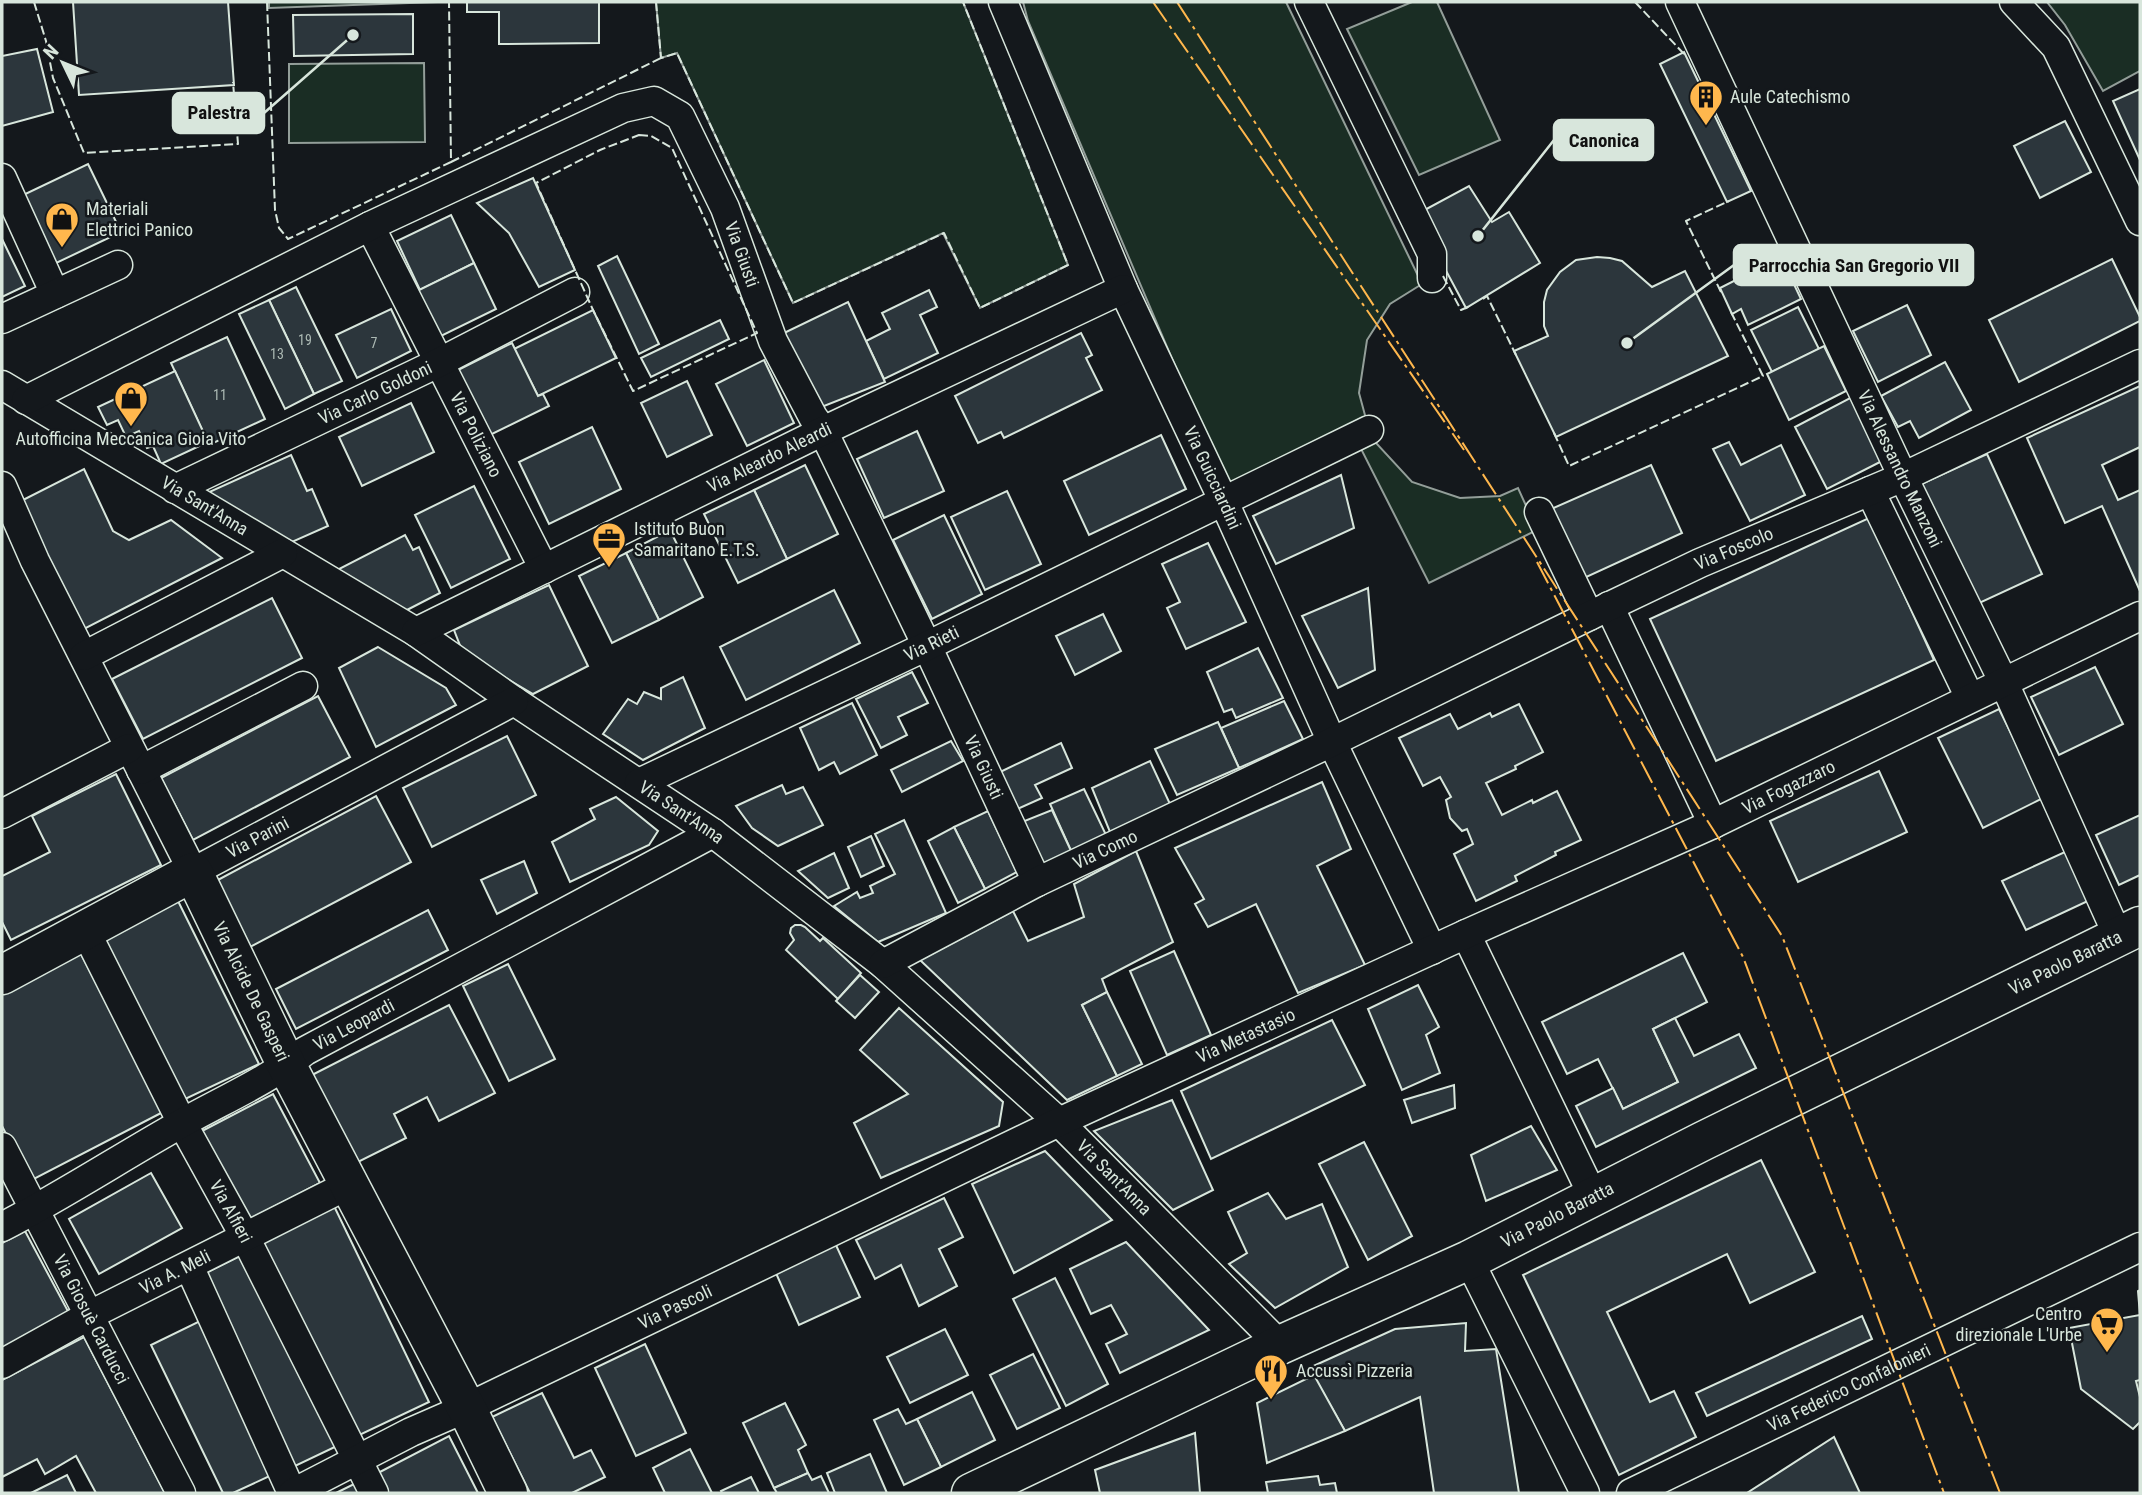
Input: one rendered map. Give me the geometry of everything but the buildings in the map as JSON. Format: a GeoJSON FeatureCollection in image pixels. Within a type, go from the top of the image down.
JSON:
{"type":"FeatureCollection","features":[{"type":"Feature","properties":{"kind":"main road","name":"Via Parini"},"geometry":{"type":"LineString","coordinates":[[2,975],[193,872]]}},
{"type":"Feature","properties":{"kind":"main road","name":"Via Alcide De Gasperi"},"geometry":{"type":"LineString","coordinates":[[193,872],[286,1066],[350,1184],[508,1493]]}},
{"type":"Feature","properties":{"kind":"main road","name":"Via Paolo Baratta"},"geometry":{"type":"LineString","coordinates":[[971,1493],[1280,1345],[1469,1260],[2129,931]]}},
{"type":"Feature","properties":{"kind":"street","name":"Via Guicciardini"},"geometry":{"type":"LineString","coordinates":[[1003,2],[1123,289],[1224,502],[1332,742],[1432,950]]}},
{"type":"Feature","properties":{"kind":"street"},"geometry":{"type":"LineString","coordinates":[[1309,2],[1432,254],[1432,278]]}},
{"type":"Feature","properties":{"kind":"street","name":"Via Alessandro Manzoni"},"geometry":{"type":"LineString","coordinates":[[1680,2],[1903,477],[2129,931]]}},
{"type":"Feature","properties":{"kind":"street"},"geometry":{"type":"LineString","coordinates":[[2014,2],[2056,47],[2140,220]]}},
{"type":"Feature","properties":{"kind":"street","name":"Via Giusti"},"geometry":{"type":"LineString","coordinates":[[26,400],[370,226],[623,108],[654,101],[680,116],[725,208],[773,341],[822,430],[928,646],[1037,882]]}},
{"type":"Feature","properties":{"kind":"street"},"geometry":{"type":"LineString","coordinates":[[2,178],[55,294]]}},
{"type":"Feature","properties":{"kind":"street","name":"Via Poliziano"},"geometry":{"type":"LineString","coordinates":[[370,226],[544,569]]}},
{"type":"Feature","properties":{"kind":"street"},"geometry":{"type":"LineString","coordinates":[[2,319],[118,265]]}},
{"type":"Feature","properties":{"kind":"street","name":"Via Aleardo Aleardi"},"geometry":{"type":"LineString","coordinates":[[416,632],[822,430],[1123,289]]}},
{"type":"Feature","properties":{"kind":"street","name":"Via Carlo Goldoni"},"geometry":{"type":"LineString","coordinates":[[175,489],[440,362],[575,292]]}},
{"type":"Feature","properties":{"kind":"street","name":"Via Foscolo"},"geometry":{"type":"LineString","coordinates":[[1332,742],[1700,563],[1903,477],[2140,364]]}},
{"type":"Feature","properties":{"kind":"street","name":"Via Sant'Anna"},"geometry":{"type":"LineString","coordinates":[[2,385],[416,632],[514,701],[713,833],[883,964],[1059,1122],[1280,1345]]}},
{"type":"Feature","properties":{"kind":"street","name":"Via Rieti"},"geometry":{"type":"LineString","coordinates":[[639,783],[928,646],[1369,430]]}},
{"type":"Feature","properties":{"kind":"street","name":"Via Alcide De Gasperi"},"geometry":{"type":"LineString","coordinates":[[2,486],[35,561],[193,872]]}},
{"type":"Feature","properties":{"kind":"street"},"geometry":{"type":"LineString","coordinates":[[1870,491],[1970,698]]}},
{"type":"Feature","properties":{"kind":"street"},"geometry":{"type":"LineString","coordinates":[[1539,512],[1599,611],[1713,824]]}},
{"type":"Feature","properties":{"kind":"street"},"geometry":{"type":"LineString","coordinates":[[84,656],[283,553]]}},
{"type":"Feature","properties":{"kind":"street","name":"Via Fogazzaro"},"geometry":{"type":"LineString","coordinates":[[1432,950],[1470,944],[2140,616]]}},
{"type":"Feature","properties":{"kind":"street"},"geometry":{"type":"LineString","coordinates":[[2,814],[303,686]]}},
{"type":"Feature","properties":{"kind":"street","name":"Via Parini"},"geometry":{"type":"LineString","coordinates":[[193,872],[514,701]]}},
{"type":"Feature","properties":{"kind":"street","name":"Via Como"},"geometry":{"type":"LineString","coordinates":[[883,964],[1037,882],[1332,742]]}},
{"type":"Feature","properties":{"kind":"street","name":"Via Leopardi"},"geometry":{"type":"LineString","coordinates":[[2,1227],[286,1066],[317,1044],[713,833]]}},
{"type":"Feature","properties":{"kind":"street","name":"Via Alfieri"},"geometry":{"type":"LineString","coordinates":[[85,930],[182,1123],[245,1237],[374,1493]]}},
{"type":"Feature","properties":{"kind":"street"},"geometry":{"type":"LineString","coordinates":[[1470,944],[1593,1196]]}},
{"type":"Feature","properties":{"kind":"street","name":"Via Metastasio"},"geometry":{"type":"LineString","coordinates":[[1059,1122],[1432,950]]}},
{"type":"Feature","properties":{"kind":"street","name":"Via Pascoli"},"geometry":{"type":"LineString","coordinates":[[293,1493],[411,1432],[1059,1122]]}},
{"type":"Feature","properties":{"kind":"street","name":"Via Giosuè Carducci"},"geometry":{"type":"LineString","coordinates":[[2,1147],[181,1493]]}},
{"type":"Feature","properties":{"kind":"street","name":"Via A. Meli"},"geometry":{"type":"LineString","coordinates":[[2,1364],[90,1315],[350,1184]]}},
{"type":"Feature","properties":{"kind":"street","name":"Via Federico Confalonieri"},"geometry":{"type":"LineString","coordinates":[[1631,1493],[2140,1247]]}},
{"type":"Feature","properties":{"kind":"street"},"geometry":{"type":"LineString","coordinates":[[1469,1260],[1585,1493]]}},
{"type":"Feature","properties":{"kind":"street"},"geometry":{"type":"LineString","coordinates":[[189,1266],[293,1493]]}},
{"type":"Feature","properties":{"kind":"green space"},"geometry":{"type":"Polygon","coordinates":[[[269,2],[438,2],[269,8],[269,2]]]}},
{"type":"Feature","properties":{"kind":"green space"},"geometry":{"type":"Polygon","coordinates":[[[656,2],[963,2],[1068,265],[980,308],[943,233],[793,303],[677,53],[661,58],[656,2]]]}},
{"type":"Feature","properties":{"kind":"green space"},"geometry":{"type":"Polygon","coordinates":[[[1023,2],[1286,2],[1422,284],[1390,304],[1367,340],[1359,393],[1369,430],[1376,443],[1412,482],[1460,498],[1500,496],[1518,488],[1537,530],[1429,583],[1351,429],[1228,490],[1028,21],[1023,2]]]}},
{"type":"Feature","properties":{"kind":"green space"},"geometry":{"type":"Polygon","coordinates":[[[1412,2],[1437,2],[1500,140],[1419,175],[1347,29],[1412,2]]]}},
{"type":"Feature","properties":{"kind":"green space"},"geometry":{"type":"Polygon","coordinates":[[[2047,2],[2140,2],[2140,71],[2103,91],[2065,25],[2047,2]]]}},
{"type":"Feature","properties":{"kind":"green space"},"geometry":{"type":"Polygon","coordinates":[[[424,63],[425,142],[289,143],[289,64],[424,63]]]}},
{"type":"Feature","properties":{"kind":"fence"},"geometry":{"type":"LineString","coordinates":[[34,2],[46,41],[53,78],[84,153],[238,144],[233,82]]}},
{"type":"Feature","properties":{"kind":"fence"},"geometry":{"type":"LineString","coordinates":[[267,2],[275,210],[279,228],[288,239],[451,162],[449,2]]}},
{"type":"Feature","properties":{"kind":"fence"},"geometry":{"type":"LineString","coordinates":[[656,2],[661,58],[677,53],[793,303],[944,233],[980,308],[1068,265],[963,2]]}},
{"type":"Feature","properties":{"kind":"fence"},"geometry":{"type":"LineString","coordinates":[[1635,2],[1685,55]]}},
{"type":"Feature","properties":{"kind":"fence"},"geometry":{"type":"LineString","coordinates":[[451,162],[661,58]]}},
{"type":"Feature","properties":{"kind":"fence"},"geometry":{"type":"LineString","coordinates":[[639,135],[651,136],[672,148],[757,333],[633,391],[536,183],[600,150],[639,135]]}},
{"type":"Feature","properties":{"kind":"fence"},"geometry":{"type":"LineString","coordinates":[[1721,292],[1686,221],[1729,201]]}},
{"type":"Feature","properties":{"kind":"fence"},"geometry":{"type":"LineString","coordinates":[[1443,276],[1461,310],[1470,306]]}},
{"type":"Feature","properties":{"kind":"fence"},"geometry":{"type":"LineString","coordinates":[[1483,299],[1487,296],[1516,355]]}},
{"type":"Feature","properties":{"kind":"fence"},"geometry":{"type":"LineString","coordinates":[[1554,433],[1569,466],[1763,376],[1730,310]]}},
{"type":"Feature","properties":{"kind":"power"},"geometry":{"type":"LineString","coordinates":[[1153,2],[1464,450]]}},
{"type":"Feature","properties":{"kind":"power"},"geometry":{"type":"LineString","coordinates":[[1177,2],[1782,936],[2000,1493]]}},
{"type":"Feature","properties":{"kind":"power"},"geometry":{"type":"LineString","coordinates":[[1537,562],[1743,957],[1944,1493]]}},
{"type":"Feature","properties":{"kind":"place","name":"Palestra"},"geometry":{"type":"Point","coordinates":[353,35]}},
{"type":"Feature","properties":{"kind":"place","name":"Aule Catechismo"},"geometry":{"type":"Point","coordinates":[1706,127]}},
{"type":"Feature","properties":{"kind":"place","name":"Canonica"},"geometry":{"type":"Point","coordinates":[1478,236]}},
{"type":"Feature","properties":{"kind":"place","name":"Materiali Elettrici Panico"},"geometry":{"type":"Point","coordinates":[62,249]}},
{"type":"Feature","properties":{"kind":"place","name":"Parrocchia San Gregorio VII"},"geometry":{"type":"Point","coordinates":[1627,343]}},
{"type":"Feature","properties":{"kind":"place","name":"Autofficina Meccanica Gioia Vito"},"geometry":{"type":"Point","coordinates":[131,428]}},
{"type":"Feature","properties":{"kind":"place","name":"Istituto Buon Samaritano E.T.S."},"geometry":{"type":"Point","coordinates":[609,569]}},
{"type":"Feature","properties":{"kind":"place","name":"Centro direzionale L'Urbe"},"geometry":{"type":"Point","coordinates":[2107,1354]}},
{"type":"Feature","properties":{"kind":"place","name":"Accussì Pizzeria"},"geometry":{"type":"Point","coordinates":[1271,1401]}}]}
